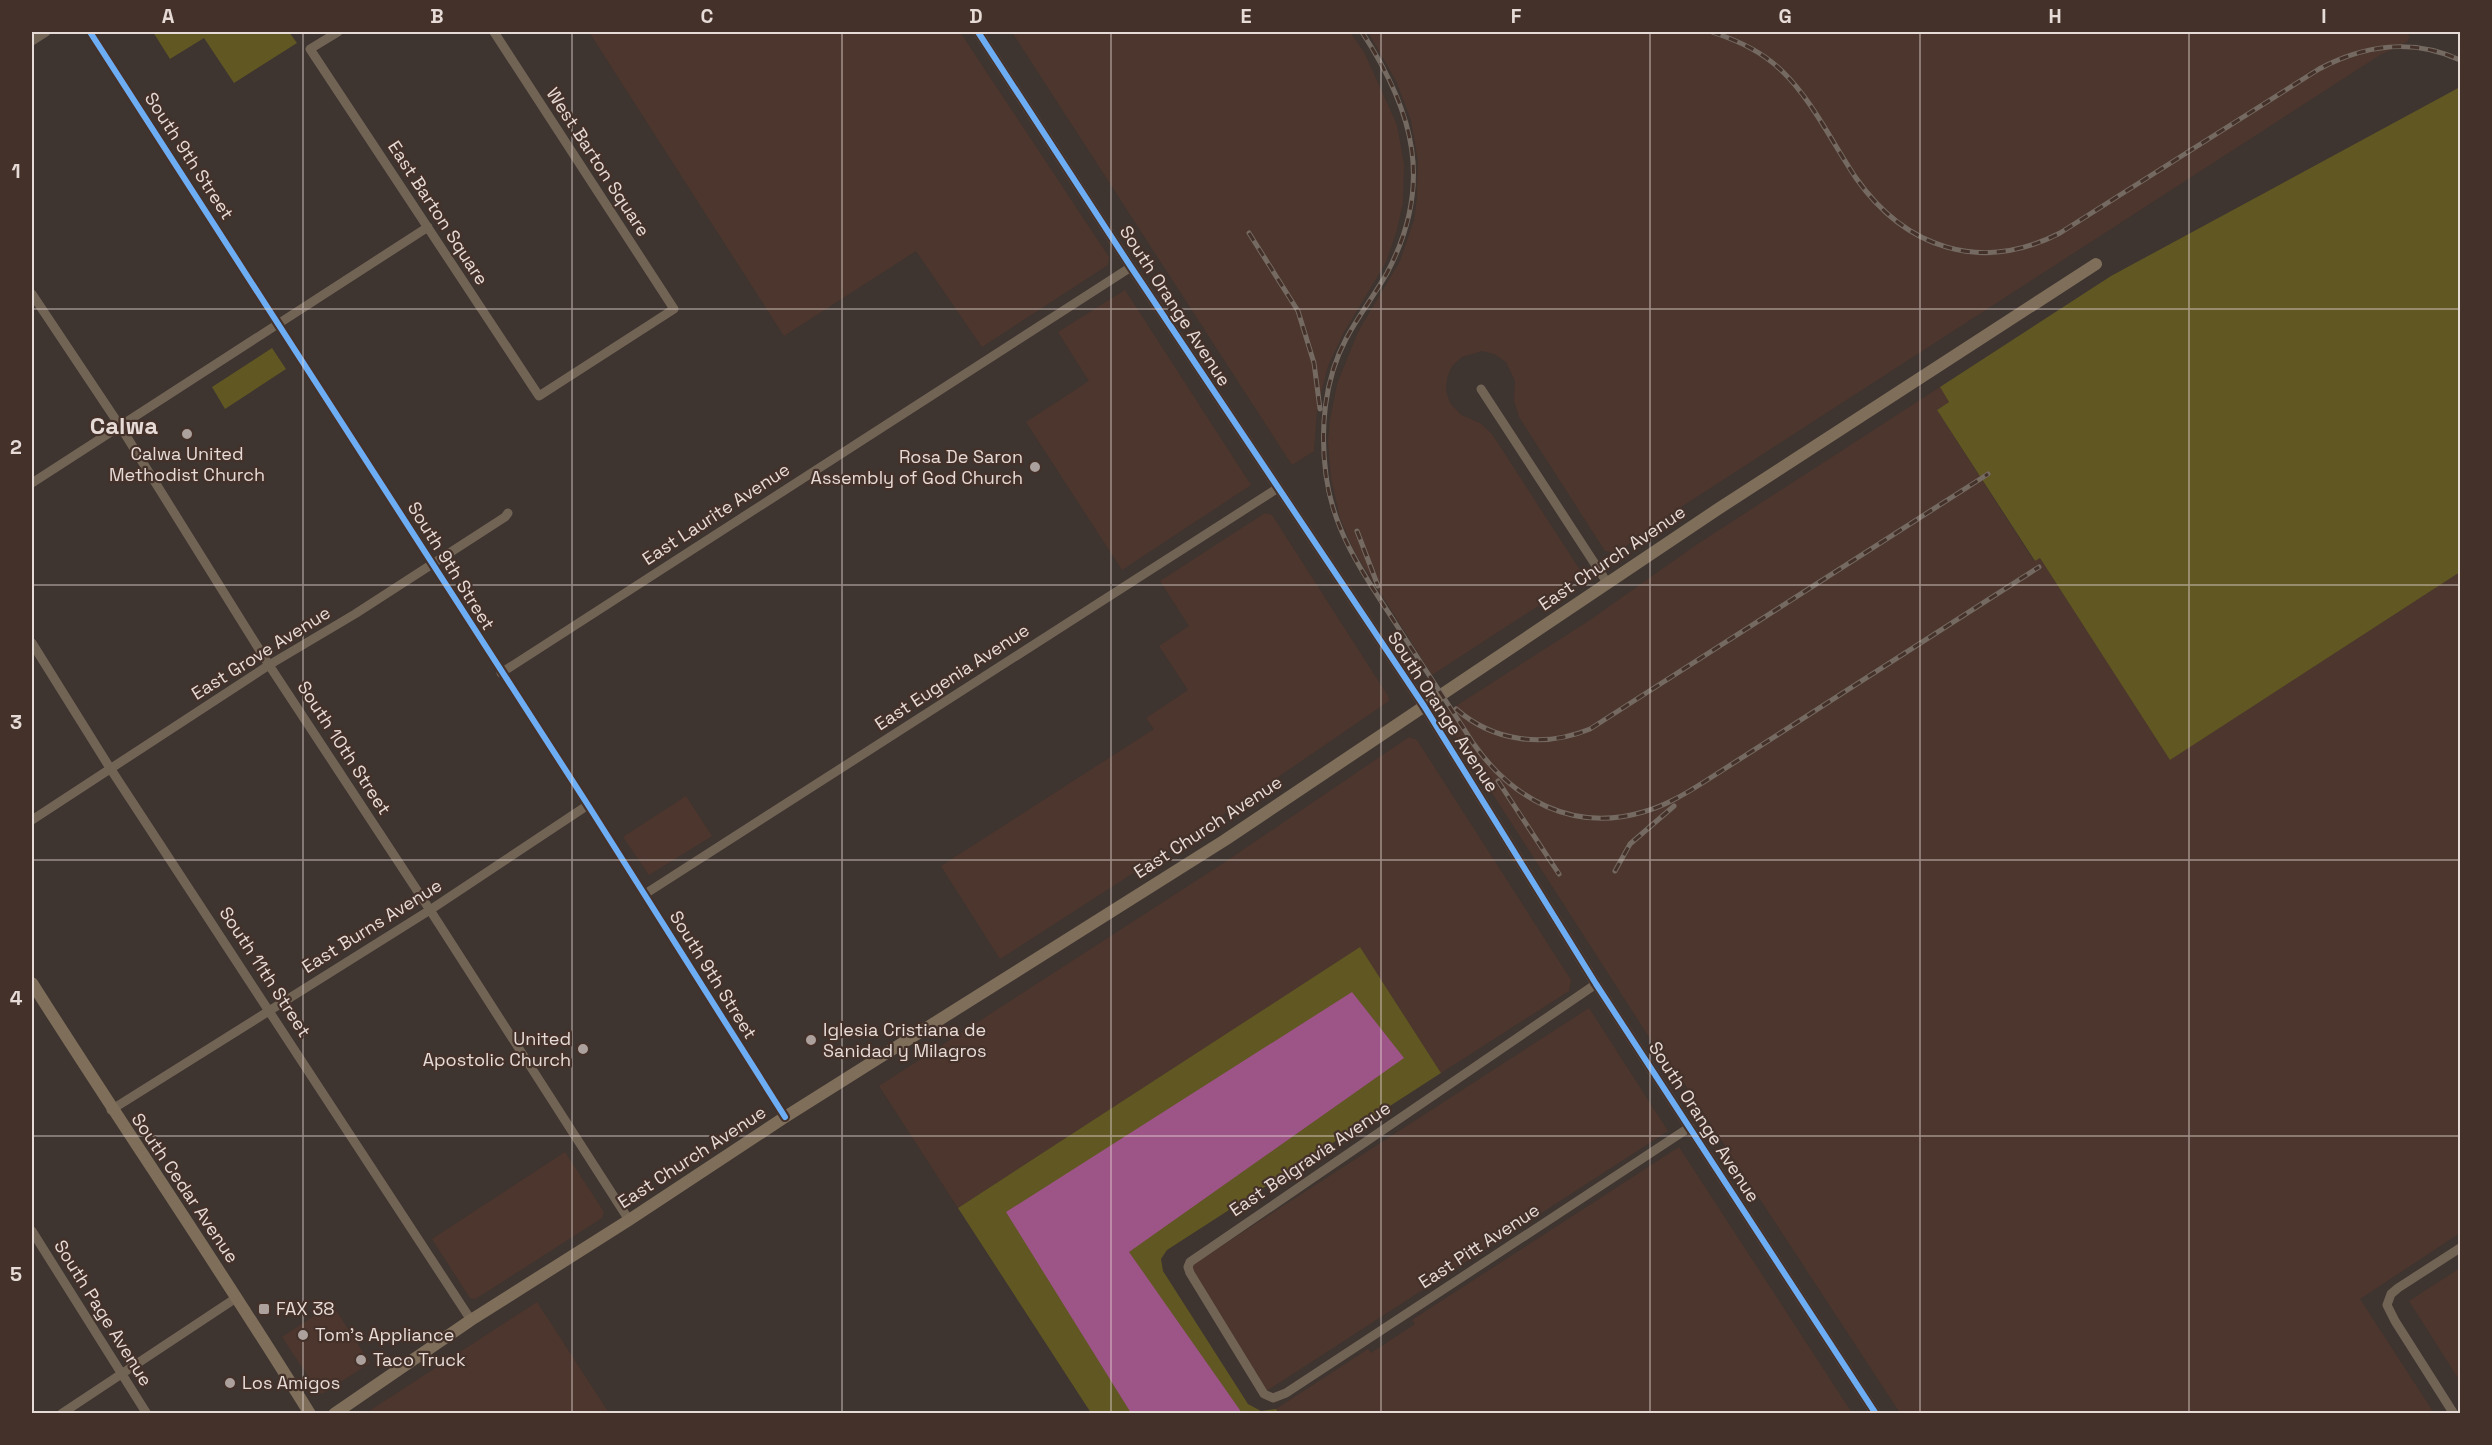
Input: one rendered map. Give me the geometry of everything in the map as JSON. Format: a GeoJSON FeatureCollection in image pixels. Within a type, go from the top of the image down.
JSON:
{"type":"FeatureCollection","features":[{"type":"Feature","properties":{"kind":"main road","name":"East Church Avenue"},"geometry":{"type":"LineString","coordinates":[[334,1413],[471,1320],[629,1220],[785,1117],[1225,840],[1727,503],[2096,264]]}},
{"type":"Feature","properties":{"kind":"main road","name":"South Cedar Avenue"},"geometry":{"type":"LineString","coordinates":[[32,983],[111,1110],[310,1413]]}},
{"type":"Feature","properties":{"kind":"street"},"geometry":{"type":"LineString","coordinates":[[32,41],[46,32]]}},
{"type":"Feature","properties":{"kind":"street","name":"South 9th Street"},"geometry":{"type":"LineString","coordinates":[[90,32],[433,563],[785,1117]]}},
{"type":"Feature","properties":{"kind":"street","name":"East Barton Square"},"geometry":{"type":"LineString","coordinates":[[338,32],[310,49],[539,396]]}},
{"type":"Feature","properties":{"kind":"street","name":"West Barton Square"},"geometry":{"type":"LineString","coordinates":[[494,32],[674,309],[539,396]]}},
{"type":"Feature","properties":{"kind":"street","name":"South Orange Avenue"},"geometry":{"type":"LineString","coordinates":[[978,32],[1131,267],[1424,706],[1596,984],[1876,1413]]}},
{"type":"Feature","properties":{"kind":"street"},"geometry":{"type":"LineString","coordinates":[[32,483],[428,227]]}},
{"type":"Feature","properties":{"kind":"street","name":"East Laurite Avenue"},"geometry":{"type":"LineString","coordinates":[[501,673],[1131,267]]}},
{"type":"Feature","properties":{"kind":"street","name":"South 10th Street"},"geometry":{"type":"LineString","coordinates":[[32,294],[120,426],[269,665],[629,1220]]}},
{"type":"Feature","properties":{"kind":"street"},"geometry":{"type":"LineString","coordinates":[[1482,389],[1608,584]]}},
{"type":"Feature","properties":{"kind":"street","name":"East Eugenia Avenue"},"geometry":{"type":"LineString","coordinates":[[645,894],[1278,488]]}},
{"type":"Feature","properties":{"kind":"street","name":"East Grove Avenue"},"geometry":{"type":"LineString","coordinates":[[32,820],[269,665],[355,614],[508,513]]}},
{"type":"Feature","properties":{"kind":"street","name":"South 11th Street"},"geometry":{"type":"LineString","coordinates":[[32,643],[110,768],[471,1320]]}},
{"type":"Feature","properties":{"kind":"street","name":"East Burns Avenue"},"geometry":{"type":"LineString","coordinates":[[111,1110],[430,910],[588,806]]}},
{"type":"Feature","properties":{"kind":"street","name":"East Belgravia Avenue"},"geometry":{"type":"LineString","coordinates":[[1286,1393],[1273,1398],[1264,1394],[1190,1274],[1188,1267],[1190,1262],[1596,984]]}},
{"type":"Feature","properties":{"kind":"street","name":"East Pitt Avenue"},"geometry":{"type":"LineString","coordinates":[[1286,1393],[1690,1126]]}},
{"type":"Feature","properties":{"kind":"street","name":"South Page Avenue"},"geometry":{"type":"LineString","coordinates":[[32,1231],[147,1413]]}},
{"type":"Feature","properties":{"kind":"street"},"geometry":{"type":"LineString","coordinates":[[2454,1413],[2387,1305],[2391,1294],[2398,1288],[2460,1248]]}},
{"type":"Feature","properties":{"kind":"street"},"geometry":{"type":"LineString","coordinates":[[60,1413],[236,1298]]}},
{"type":"Feature","properties":{"kind":"shaded area"},"geometry":{"type":"Polygon","coordinates":[[[153,32],[289,32],[297,43],[234,83],[204,38],[170,59],[153,32]]]}},
{"type":"Feature","properties":{"kind":"shaded area"},"geometry":{"type":"Polygon","coordinates":[[[589,32],[960,32],[1109,257],[1108,265],[982,347],[916,251],[784,336],[589,32]]]}},
{"type":"Feature","properties":{"kind":"shaded area"},"geometry":{"type":"Polygon","coordinates":[[[1012,32],[1350,32],[1364,52],[1397,125],[1404,164],[1403,203],[1386,262],[1344,332],[1328,366],[1317,410],[1314,451],[1292,465],[1012,32]]]}},
{"type":"Feature","properties":{"kind":"shaded area"},"geometry":{"type":"Polygon","coordinates":[[[1368,32],[2405,32],[2410,36],[2407,42],[2380,55],[1678,509],[1616,553],[1605,551],[1519,417],[1514,401],[1515,381],[1506,362],[1494,354],[1482,351],[1462,357],[1452,366],[1447,378],[1446,391],[1450,403],[1461,415],[1480,423],[1492,434],[1580,570],[1580,575],[1555,595],[1432,675],[1354,551],[1340,518],[1331,478],[1328,442],[1337,384],[1358,332],[1400,261],[1414,220],[1417,198],[1418,161],[1411,120],[1396,81],[1368,32]]]}},
{"type":"Feature","properties":{"kind":"shaded area"},"geometry":{"type":"Polygon","coordinates":[[[2460,87],[2460,572],[2170,760],[2040,558],[2035,561],[1937,410],[1949,402],[1940,387],[2111,276],[2460,87]]]}},
{"type":"Feature","properties":{"kind":"shaded area"},"geometry":{"type":"Polygon","coordinates":[[[1125,290],[1251,485],[1122,570],[1026,422],[1089,381],[1058,332],[1125,290]]]}},
{"type":"Feature","properties":{"kind":"shaded area"},"geometry":{"type":"Polygon","coordinates":[[[272,348],[286,369],[225,409],[212,387],[272,348]]]}},
{"type":"Feature","properties":{"kind":"shaded area"},"geometry":{"type":"Polygon","coordinates":[[[1940,387],[1949,402],[1937,410],[2034,561],[2040,558],[2170,759],[2460,572],[2460,1233],[2360,1299],[2434,1413],[1900,1413],[1680,1077],[1676,1079],[1442,715],[1590,620],[1696,545],[1940,387]]]}},
{"type":"Feature","properties":{"kind":"shaded area"},"geometry":{"type":"Polygon","coordinates":[[[1265,513],[1272,515],[1388,696],[1389,701],[1214,821],[1000,959],[941,866],[1154,729],[1146,718],[1188,690],[1159,646],[1189,626],[1160,581],[1265,513]]]}},
{"type":"Feature","properties":{"kind":"shaded area"},"geometry":{"type":"Polygon","coordinates":[[[1409,737],[1417,740],[1571,980],[1569,991],[1441,1073],[1360,948],[958,1208],[879,1086],[1225,862],[1409,737]]]}},
{"type":"Feature","properties":{"kind":"shaded area"},"geometry":{"type":"Polygon","coordinates":[[[686,796],[712,836],[649,875],[623,837],[686,796]]]}},
{"type":"Feature","properties":{"kind":"shaded area"},"geometry":{"type":"Polygon","coordinates":[[[1360,947],[1441,1073],[1167,1250],[1161,1259],[1163,1271],[1248,1404],[1261,1411],[1276,1409],[1279,1413],[1091,1413],[958,1208],[1360,947]]]}},
{"type":"Feature","properties":{"kind":"shaded area"},"geometry":{"type":"Polygon","coordinates":[[[1352,992],[1404,1058],[1129,1252],[1242,1413],[1131,1413],[1006,1212],[1352,992]]]}},
{"type":"Feature","properties":{"kind":"shaded area"},"geometry":{"type":"Polygon","coordinates":[[[1589,1008],[1668,1131],[1265,1392],[1186,1269],[1589,1008]]]}},
{"type":"Feature","properties":{"kind":"shaded area"},"geometry":{"type":"Polygon","coordinates":[[[1679,1147],[1852,1413],[1279,1414],[1276,1409],[1368,1349],[1371,1353],[1415,1324],[1412,1320],[1679,1147]]]}},
{"type":"Feature","properties":{"kind":"shaded area"},"geometry":{"type":"Polygon","coordinates":[[[565,1152],[604,1212],[602,1218],[485,1293],[475,1299],[470,1298],[432,1239],[565,1152]]]}},
{"type":"Feature","properties":{"kind":"shaded area"},"geometry":{"type":"Polygon","coordinates":[[[2460,1268],[2460,1381],[2409,1301],[2460,1268]]]}},
{"type":"Feature","properties":{"kind":"shaded area"},"geometry":{"type":"Polygon","coordinates":[[[537,1302],[609,1413],[366,1413],[537,1302]]]}},
{"type":"Feature","properties":{"kind":"shaded area"},"geometry":{"type":"Polygon","coordinates":[[[332,1304],[370,1363],[322,1394],[282,1337],[332,1304]]]}},
{"type":"Feature","properties":{"kind":"railway"},"geometry":{"type":"LineString","coordinates":[[1362,32],[1380,62],[1405,120],[1412,149],[1413,179],[1410,209],[1402,240],[1387,273],[1346,339],[1328,388],[1324,423],[1326,475],[1335,515],[1351,552],[1473,743],[1506,780],[1525,795],[1546,806],[1569,814],[1592,818],[1617,817],[1659,806],[1704,782],[2039,567]]}},
{"type":"Feature","properties":{"kind":"railway"},"geometry":{"type":"LineString","coordinates":[[1712,32],[1750,48],[1767,59],[1794,83],[1856,178],[1897,222],[1921,237],[1947,247],[1974,252],[2002,252],[2031,245],[2060,233],[2319,69],[2353,54],[2389,47],[2407,47],[2442,53],[2460,60]]}},
{"type":"Feature","properties":{"kind":"railway"},"geometry":{"type":"LineString","coordinates":[[1249,233],[1298,311],[1314,363],[1320,409]]}},
{"type":"Feature","properties":{"kind":"railway"},"geometry":{"type":"LineString","coordinates":[[1456,709],[1486,729],[1520,738],[1555,739],[1590,729],[1988,474]]}},
{"type":"Feature","properties":{"kind":"railway"},"geometry":{"type":"LineString","coordinates":[[1357,531],[1378,586]]}},
{"type":"Feature","properties":{"kind":"railway"},"geometry":{"type":"LineString","coordinates":[[1498,781],[1559,874]]}},
{"type":"Feature","properties":{"kind":"railway"},"geometry":{"type":"LineString","coordinates":[[1615,871],[1630,844],[1674,806]]}},
{"type":"Feature","properties":{"kind":"cycle path"},"geometry":{"type":"LineString","coordinates":[[90,32],[588,805],[785,1117]]}},
{"type":"Feature","properties":{"kind":"cycle path"},"geometry":{"type":"LineString","coordinates":[[978,32],[1131,267],[1424,706],[1596,984],[1876,1414]]}},
{"type":"Feature","properties":{"kind":"place","name":"Calwa United Methodist Church"},"geometry":{"type":"Point","coordinates":[187,434]}},
{"type":"Feature","properties":{"kind":"place","name":"Rosa De Saron Assembly of God Church"},"geometry":{"type":"Point","coordinates":[1035,467]}},
{"type":"Feature","properties":{"kind":"place","name":"Iglesia Cristiana de Sanidad y Milagros"},"geometry":{"type":"Point","coordinates":[811,1040]}},
{"type":"Feature","properties":{"kind":"place","name":"United Apostolic Church"},"geometry":{"type":"Point","coordinates":[583,1049]}},
{"type":"Feature","properties":{"kind":"place","name":"FAX 38"},"geometry":{"type":"Point","coordinates":[264,1309]}},
{"type":"Feature","properties":{"kind":"place","name":"Tom's Appliance"},"geometry":{"type":"Point","coordinates":[303,1335]}},
{"type":"Feature","properties":{"kind":"place","name":"Taco Truck"},"geometry":{"type":"Point","coordinates":[361,1360]}},
{"type":"Feature","properties":{"kind":"place","name":"Los Amigos"},"geometry":{"type":"Point","coordinates":[230,1383]}},
{"type":"Feature","properties":{"kind":"district","name":"Calwa"},"geometry":{"type":"Point","coordinates":[124,426]}}]}
